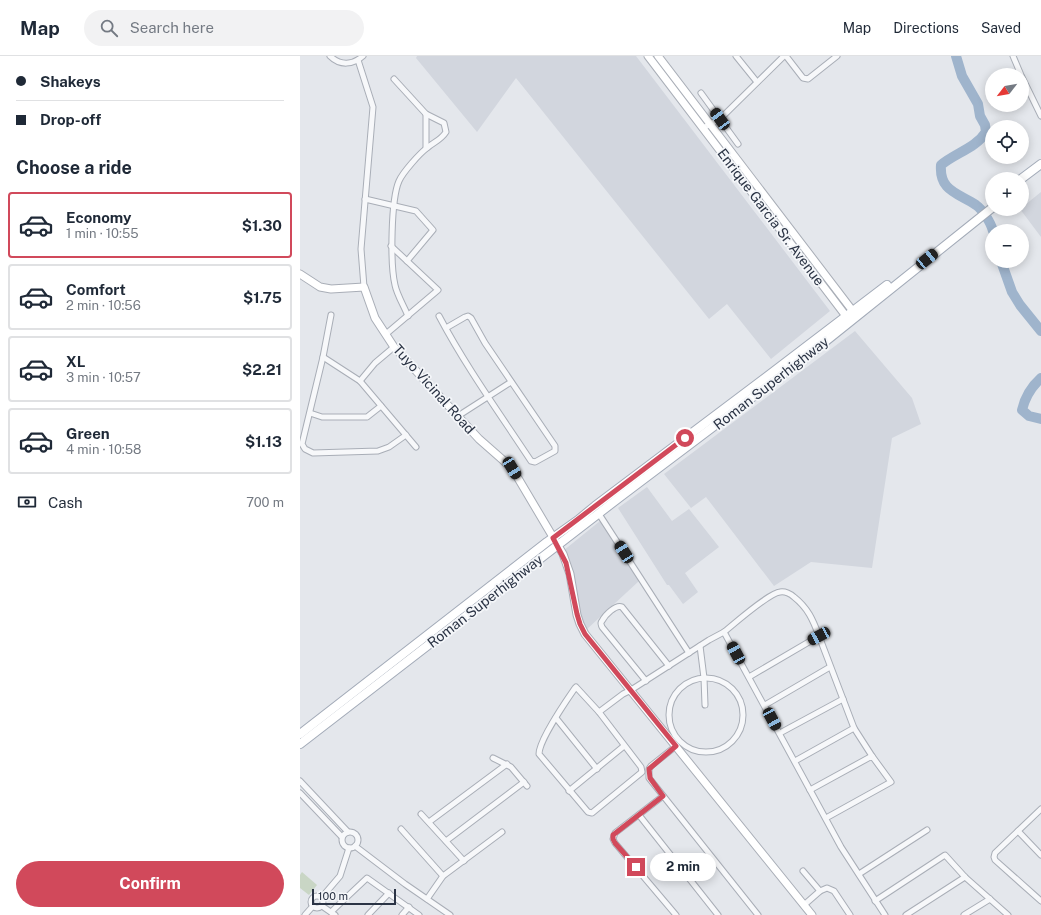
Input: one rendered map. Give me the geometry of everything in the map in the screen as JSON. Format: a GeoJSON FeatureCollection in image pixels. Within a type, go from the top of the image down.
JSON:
{"type":"FeatureCollection","features":[{"type":"Feature","properties":{"kind":"main road"},"geometry":{"type":"LineString","coordinates":[[1029,173],[1041,164]]}},
{"type":"Feature","properties":{"kind":"main road"},"geometry":{"type":"LineString","coordinates":[[1029,180],[1041,171]]}},
{"type":"Feature","properties":{"kind":"main road","name":"Roman Superhighway"},"geometry":{"type":"LineString","coordinates":[[300,734],[555,542],[851,316],[985,211]]}},
{"type":"Feature","properties":{"kind":"main road","name":"Roman Superhighway"},"geometry":{"type":"LineString","coordinates":[[300,744],[555,542],[598,514],[811,353],[851,316]]}},
{"type":"Feature","properties":{"kind":"street"},"geometry":{"type":"LineString","coordinates":[[330,56],[338,62],[344,64],[352,63],[363,56]]}},
{"type":"Feature","properties":{"kind":"street","name":"Enrique Garcia Sr. Avenue"},"geometry":{"type":"LineString","coordinates":[[648,56],[851,316]]}},
{"type":"Feature","properties":{"kind":"street","name":"Enrique Garcia Sr. Avenue"},"geometry":{"type":"LineString","coordinates":[[658,56],[711,124],[851,316]]}},
{"type":"Feature","properties":{"kind":"street"},"geometry":{"type":"LineString","coordinates":[[736,56],[757,82]]}},
{"type":"Feature","properties":{"kind":"street"},"geometry":{"type":"LineString","coordinates":[[703,128],[720,119],[785,56],[803,78],[808,79],[837,56]]}},
{"type":"Feature","properties":{"kind":"street"},"geometry":{"type":"LineString","coordinates":[[1013,56],[1018,68]]}},
{"type":"Feature","properties":{"kind":"street"},"geometry":{"type":"LineString","coordinates":[[300,274],[320,287],[330,289],[364,287],[361,249],[373,107],[358,60]]}},
{"type":"Feature","properties":{"kind":"street"},"geometry":{"type":"LineString","coordinates":[[394,79],[426,114],[444,123],[446,132],[442,138],[426,148],[412,163],[399,181],[395,205],[392,246],[395,285],[408,316]]}},
{"type":"Feature","properties":{"kind":"street"},"geometry":{"type":"LineString","coordinates":[[1029,91],[1041,116]]}},
{"type":"Feature","properties":{"kind":"street"},"geometry":{"type":"LineString","coordinates":[[701,93],[738,144]]}},
{"type":"Feature","properties":{"kind":"street"},"geometry":{"type":"LineString","coordinates":[[426,114],[426,148]]}},
{"type":"Feature","properties":{"kind":"street"},"geometry":{"type":"LineString","coordinates":[[365,199],[416,211],[433,230],[407,261]]}},
{"type":"Feature","properties":{"kind":"street"},"geometry":{"type":"LineString","coordinates":[[386,334],[438,290],[392,246]]}},
{"type":"Feature","properties":{"kind":"street","name":"Tuyo Vicinal Road"},"geometry":{"type":"LineString","coordinates":[[364,287],[375,318],[394,347],[480,439],[512,468],[563,554],[570,574],[580,624],[585,634],[812,915]]}},
{"type":"Feature","properties":{"kind":"street"},"geometry":{"type":"LineString","coordinates":[[331,315],[323,357],[302,444],[305,449],[313,453],[378,451],[389,447],[406,435]]}},
{"type":"Feature","properties":{"kind":"street"},"geometry":{"type":"LineString","coordinates":[[439,316],[462,358],[531,461],[535,462],[555,451],[555,446],[510,382],[471,318],[468,316],[465,317],[446,328]]}},
{"type":"Feature","properties":{"kind":"street"},"geometry":{"type":"LineString","coordinates":[[360,381],[375,363],[394,347]]}},
{"type":"Feature","properties":{"kind":"street"},"geometry":{"type":"LineString","coordinates":[[323,357],[360,381],[416,447]]}},
{"type":"Feature","properties":{"kind":"street"},"geometry":{"type":"LineString","coordinates":[[458,416],[510,382]]}},
{"type":"Feature","properties":{"kind":"street"},"geometry":{"type":"LineString","coordinates":[[310,413],[322,417],[367,417],[373,414],[381,406]]}},
{"type":"Feature","properties":{"kind":"street"},"geometry":{"type":"LineString","coordinates":[[598,514],[689,653]]}},
{"type":"Feature","properties":{"kind":"street"},"geometry":{"type":"LineString","coordinates":[[599,712],[623,694],[724,632],[765,600],[780,592],[787,593],[803,604],[812,617],[854,728],[891,782],[826,818]]}},
{"type":"Feature","properties":{"kind":"street"},"geometry":{"type":"LineString","coordinates":[[646,681],[602,627],[602,620],[616,606],[619,605],[622,607],[669,666]]}},
{"type":"Feature","properties":{"kind":"street"},"geometry":{"type":"LineString","coordinates":[[724,632],[841,847],[885,915]]}},
{"type":"Feature","properties":{"kind":"street"},"geometry":{"type":"LineString","coordinates":[[749,677],[819,636]]}},
{"type":"Feature","properties":{"kind":"street"},"geometry":{"type":"LineString","coordinates":[[700,646],[704,678],[705,705]]}},
{"type":"Feature","properties":{"kind":"street"},"geometry":{"type":"LineString","coordinates":[[765,705],[830,667]]}},
{"type":"Feature","properties":{"kind":"street"},"geometry":{"type":"LineString","coordinates":[[704,678],[717,679],[731,687],[740,699],[743,714],[741,728],[733,741],[722,749],[708,752],[695,750],[683,744],[674,733],[669,720],[670,705],[676,692],[688,682],[704,678]]}},
{"type":"Feature","properties":{"kind":"street"},"geometry":{"type":"LineString","coordinates":[[574,688],[578,688],[599,712],[641,767],[642,772],[592,813],[588,812],[569,791],[539,754],[540,746],[556,718],[574,688]]}},
{"type":"Feature","properties":{"kind":"street"},"geometry":{"type":"LineString","coordinates":[[780,733],[843,699]]}},
{"type":"Feature","properties":{"kind":"street"},"geometry":{"type":"LineString","coordinates":[[556,718],[596,769]]}},
{"type":"Feature","properties":{"kind":"street"},"geometry":{"type":"LineString","coordinates":[[795,761],[854,728]]}},
{"type":"Feature","properties":{"kind":"street"},"geometry":{"type":"LineString","coordinates":[[569,791],[624,746]]}},
{"type":"Feature","properties":{"kind":"street"},"geometry":{"type":"LineString","coordinates":[[676,746],[649,769],[650,778],[758,915]]}},
{"type":"Feature","properties":{"kind":"street"},"geometry":{"type":"LineString","coordinates":[[810,790],[872,756]]}},
{"type":"Feature","properties":{"kind":"street"},"geometry":{"type":"LineString","coordinates":[[446,841],[525,784],[511,767],[493,758]]}},
{"type":"Feature","properties":{"kind":"street"},"geometry":{"type":"LineString","coordinates":[[429,822],[506,764]]}},
{"type":"Feature","properties":{"kind":"street"},"geometry":{"type":"LineString","coordinates":[[300,781],[348,832],[353,832],[357,836],[358,841],[355,846],[349,848]]}},
{"type":"Feature","properties":{"kind":"street"},"geometry":{"type":"LineString","coordinates":[[300,793],[342,837],[343,844],[349,848]]}},
{"type":"Feature","properties":{"kind":"street"},"geometry":{"type":"LineString","coordinates":[[663,796],[615,833],[613,839],[676,915]]}},
{"type":"Feature","properties":{"kind":"street"},"geometry":{"type":"LineString","coordinates":[[314,808],[320,802]]}},
{"type":"Feature","properties":{"kind":"street"},"geometry":{"type":"LineString","coordinates":[[1040,811],[995,853],[994,857],[995,860],[1041,902]]}},
{"type":"Feature","properties":{"kind":"street"},"geometry":{"type":"LineString","coordinates":[[421,814],[464,861]]}},
{"type":"Feature","properties":{"kind":"street"},"geometry":{"type":"LineString","coordinates":[[639,815],[718,915]]}},
{"type":"Feature","properties":{"kind":"street"},"geometry":{"type":"LineString","coordinates":[[401,829],[443,876]]}},
{"type":"Feature","properties":{"kind":"street"},"geometry":{"type":"LineString","coordinates":[[859,874],[927,830]]}},
{"type":"Feature","properties":{"kind":"street"},"geometry":{"type":"LineString","coordinates":[[1018,831],[1041,855]]}},
{"type":"Feature","properties":{"kind":"street"},"geometry":{"type":"LineString","coordinates":[[342,837],[348,832]]}},
{"type":"Feature","properties":{"kind":"street"},"geometry":{"type":"LineString","coordinates":[[427,899],[443,876],[502,832]]}},
{"type":"Feature","properties":{"kind":"street"},"geometry":{"type":"LineString","coordinates":[[355,846],[450,915]]}},
{"type":"Feature","properties":{"kind":"street"},"geometry":{"type":"LineString","coordinates":[[322,906],[322,897],[340,876],[349,848]]}},
{"type":"Feature","properties":{"kind":"street"},"geometry":{"type":"LineString","coordinates":[[875,901],[945,855],[965,877],[1008,915]]}},
{"type":"Feature","properties":{"kind":"street"},"geometry":{"type":"LineString","coordinates":[[803,871],[820,891]]}},
{"type":"Feature","properties":{"kind":"street"},"geometry":{"type":"LineString","coordinates":[[906,915],[965,877]]}},
{"type":"Feature","properties":{"kind":"street"},"geometry":{"type":"LineString","coordinates":[[322,906],[333,914],[365,878],[369,878],[419,915]]}},
{"type":"Feature","properties":{"kind":"street"},"geometry":{"type":"LineString","coordinates":[[804,905],[820,891],[827,888],[834,891],[850,915]]}},
{"type":"Feature","properties":{"kind":"street"},"geometry":{"type":"LineString","coordinates":[[368,915],[389,893]]}},
{"type":"Feature","properties":{"kind":"street"},"geometry":{"type":"LineString","coordinates":[[313,906],[311,901],[313,897],[322,897]]}},
{"type":"Feature","properties":{"kind":"street"},"geometry":{"type":"LineString","coordinates":[[964,915],[990,899]]}},
{"type":"Feature","properties":{"kind":"street"},"geometry":{"type":"LineString","coordinates":[[313,906],[317,908],[322,906]]}},
{"type":"Feature","properties":{"kind":"street"},"geometry":{"type":"LineString","coordinates":[[305,915],[313,906]]}},
{"type":"Feature","properties":{"kind":"street"},"geometry":{"type":"LineString","coordinates":[[402,915],[409,907]]}},
{"type":"Feature","properties":{"kind":"shaded area"},"geometry":{"type":"Polygon","coordinates":[[[417,56],[636,56],[830,311],[771,359],[727,304],[709,319],[516,78],[477,132],[416,58],[417,56]]]}},
{"type":"Feature","properties":{"kind":"shaded area"},"geometry":{"type":"Polygon","coordinates":[[[1041,192],[1041,237],[1025,216],[1029,216],[1029,202],[1041,192]]]}},
{"type":"Feature","properties":{"kind":"shaded area"},"geometry":{"type":"Polygon","coordinates":[[[855,331],[912,398],[921,424],[892,438],[872,568],[811,562],[774,586],[706,497],[691,508],[664,474],[855,331]]]}},
{"type":"Feature","properties":{"kind":"shaded area"},"geometry":{"type":"Polygon","coordinates":[[[647,487],[672,521],[689,509],[719,547],[685,573],[698,592],[683,604],[669,585],[667,585],[618,508],[647,487]]]}},
{"type":"Feature","properties":{"kind":"shaded area"},"geometry":{"type":"Polygon","coordinates":[[[600,521],[639,581],[586,630],[580,624],[563,551],[600,521]]]}},
{"type":"Feature","properties":{"kind":"green space"},"geometry":{"type":"Polygon","coordinates":[[[302,872],[317,885],[309,895],[300,888],[300,875],[302,872]]]}},
{"type":"Feature","properties":{"kind":"waterway"},"geometry":{"type":"LineString","coordinates":[[956,56],[962,76],[978,104],[980,116],[985,125],[986,132],[977,142],[941,165],[941,174],[946,186],[956,194],[976,205],[990,224]]}},
{"type":"Feature","properties":{"kind":"waterway"},"geometry":{"type":"LineString","coordinates":[[1003,268],[1012,292],[1020,305],[1041,331]]}},
{"type":"Feature","properties":{"kind":"waterway"},"geometry":{"type":"LineString","coordinates":[[1041,378],[1029,392],[1022,410],[1029,416],[1041,419]]}},
{"type":"Feature","properties":{"kind":"route"},"geometry":{"type":"LineString","coordinates":[[636,867],[615,843],[613,835],[663,796],[652,782],[648,774],[649,769],[676,746],[585,634],[577,614],[570,574],[563,554],[553,538],[685,438]]}}]}
